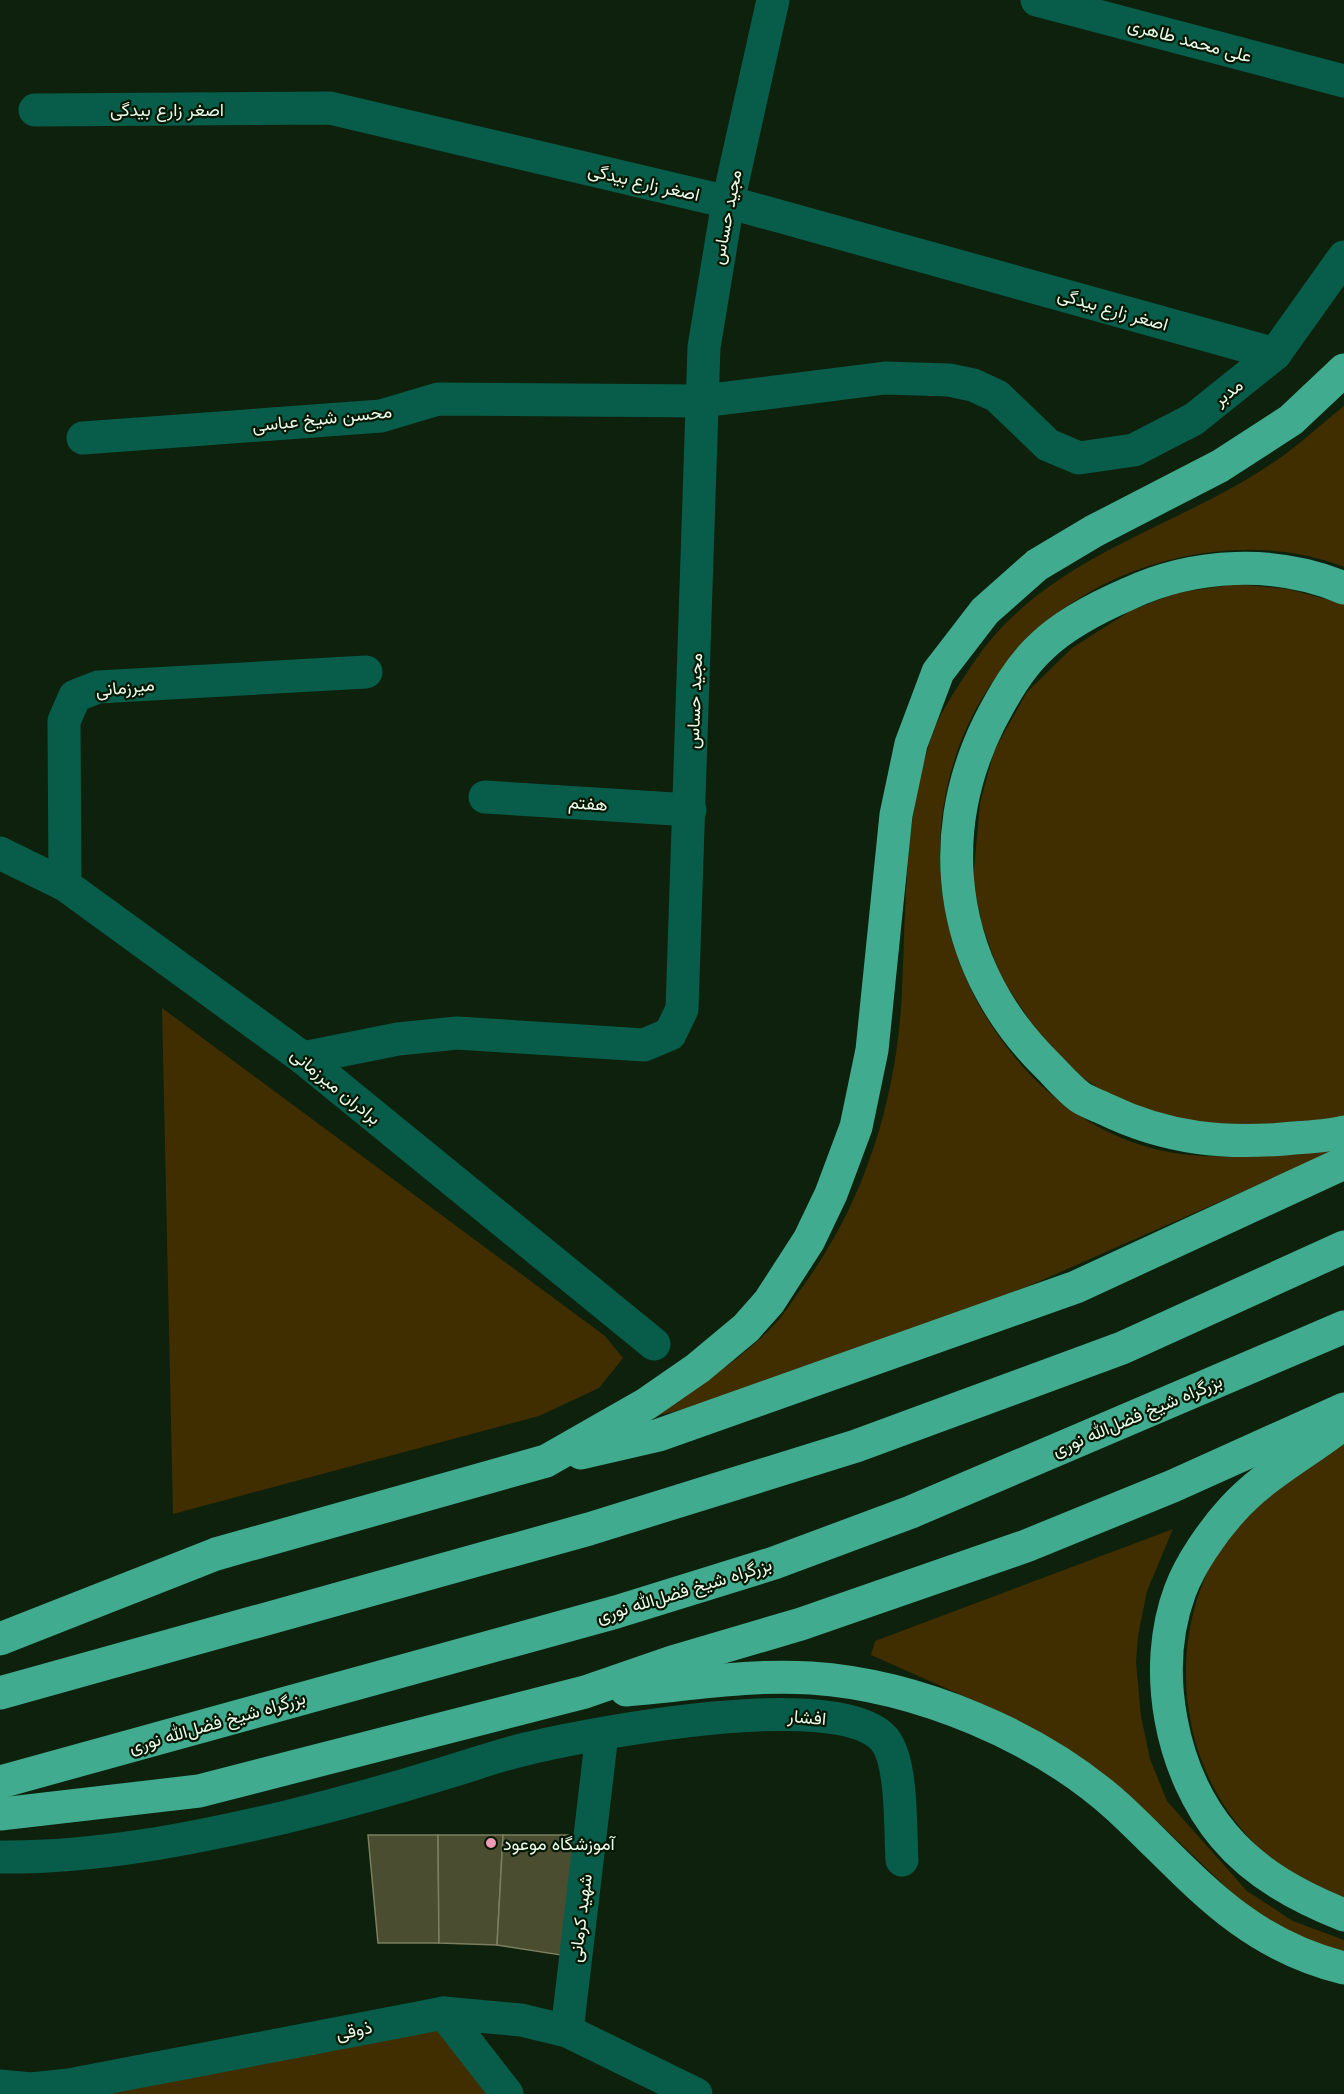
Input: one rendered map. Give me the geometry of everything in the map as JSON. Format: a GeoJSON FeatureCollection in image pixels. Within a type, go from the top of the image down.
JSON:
{"type":"FeatureCollection","features":[{"type":"Feature","properties":{"kind":"highway"},"geometry":{"type":"LineString","coordinates":[[546,1461],[646,1404],[698,1368],[746,1328],[769,1302],[809,1240],[831,1194],[856,1127],[872,1050],[896,815],[911,744],[938,672],[985,611],[1037,565],[1094,531],[1220,466],[1291,420],[1344,370]]}},
{"type":"Feature","properties":{"kind":"highway"},"geometry":{"type":"LineString","coordinates":[[1344,588],[1271,569],[1210,568],[1150,583],[1094,609],[1042,645],[1004,692],[978,745],[962,803],[955,870],[965,932],[986,986],[1023,1041],[1080,1097],[1136,1124],[1203,1140],[1266,1141],[1344,1132]]}},
{"type":"Feature","properties":{"kind":"highway"},"geometry":{"type":"LineString","coordinates":[[0,1639],[216,1554],[546,1461],[659,1435],[1076,1287],[1344,1163]]}},
{"type":"Feature","properties":{"kind":"highway"},"geometry":{"type":"LineString","coordinates":[[0,1693],[589,1529],[856,1446],[1122,1348],[1344,1247]]}},
{"type":"Feature","properties":{"kind":"highway","name":"بزرگراه شیخ فضل‌الله نوری"},"geometry":{"type":"LineString","coordinates":[[0,1782],[616,1612],[774,1563],[911,1512],[1344,1327]]}},
{"type":"Feature","properties":{"kind":"highway"},"geometry":{"type":"LineString","coordinates":[[0,1815],[199,1791],[585,1692],[672,1662],[801,1624],[1026,1546],[1173,1486],[1344,1409]]}},
{"type":"Feature","properties":{"kind":"highway"},"geometry":{"type":"LineString","coordinates":[[1344,1423],[1274,1474],[1232,1510],[1205,1547],[1181,1589],[1168,1634],[1167,1686],[1170,1714],[1185,1767],[1199,1799],[1224,1836],[1257,1868],[1298,1897],[1344,1915]]}},
{"type":"Feature","properties":{"kind":"highway"},"geometry":{"type":"LineString","coordinates":[[585,1692],[762,1677],[812,1678],[856,1684],[921,1698],[983,1723],[1053,1759],[1117,1807],[1234,1916],[1266,1939],[1321,1962],[1344,1968]]}},
{"type":"Feature","properties":{"kind":"street","name":"مجید حساس"},"geometry":{"type":"LineString","coordinates":[[303,1058],[398,1039],[457,1033],[644,1045],[670,1034],[682,1009],[704,347],[728,202],[773,0]]}},
{"type":"Feature","properties":{"kind":"street","name":"علی محمد طاهری"},"geometry":{"type":"LineString","coordinates":[[1037,0],[1344,81]]}},
{"type":"Feature","properties":{"kind":"street","name":"اصغر زارع بیدگی"},"geometry":{"type":"LineString","coordinates":[[35,110],[330,108],[728,202],[1275,354]]}},
{"type":"Feature","properties":{"kind":"street","name":"مدبر"},"geometry":{"type":"LineString","coordinates":[[1066,454],[1079,458],[1134,450],[1194,419],[1275,354],[1344,257]]}},
{"type":"Feature","properties":{"kind":"street","name":"محسن شیخ عباسی"},"geometry":{"type":"LineString","coordinates":[[83,438],[381,416],[438,399],[703,401],[885,378],[949,380],[973,385],[997,396],[1048,446],[1066,454]]}},
{"type":"Feature","properties":{"kind":"street","name":"میرزمانی"},"geometry":{"type":"LineString","coordinates":[[65,885],[64,721],[75,696],[98,687],[366,672]]}},
{"type":"Feature","properties":{"kind":"street","name":"هفتم"},"geometry":{"type":"LineString","coordinates":[[485,797],[690,810]]}},
{"type":"Feature","properties":{"kind":"street","name":"برادران میرزمانی"},"geometry":{"type":"LineString","coordinates":[[0,853],[65,885],[303,1058],[654,1344]]}},
{"type":"Feature","properties":{"kind":"street","name":"افشار"},"geometry":{"type":"LineString","coordinates":[[0,1857],[52,1857],[172,1841],[287,1816],[528,1748],[602,1734],[725,1717],[797,1714],[861,1724],[884,1739],[895,1763],[902,1860]]}},
{"type":"Feature","properties":{"kind":"street","name":"شهید کرمانی"},"geometry":{"type":"LineString","coordinates":[[567,2031],[602,1734]]}},
{"type":"Feature","properties":{"kind":"street","name":"ذوقی"},"geometry":{"type":"LineString","coordinates":[[21,2090],[69,2085],[444,2013],[521,2020],[567,2031],[696,2094]]}},
{"type":"Feature","properties":{"kind":"street"},"geometry":{"type":"LineString","coordinates":[[444,2013],[507,2094]]}},
{"type":"Feature","properties":{"kind":"shaded area"},"geometry":{"type":"Polygon","coordinates":[[[1344,406],[1344,567],[1323,560],[1278,551],[1210,552],[1166,561],[1092,591],[1032,635],[986,692],[956,757],[941,828],[944,901],[964,973],[1003,1042],[1031,1075],[1064,1104],[1082,1117],[1120,1137],[1141,1145],[1191,1155],[1268,1155],[1344,1147],[1031,1285],[760,1390],[644,1419],[728,1365],[777,1322],[824,1256],[860,1185],[885,1110],[899,1031],[908,862],[916,798],[935,726],[968,671],[997,632],[1031,600],[1068,574],[1107,551],[1231,488],[1271,464],[1344,406]]]}},
{"type":"Feature","properties":{"kind":"shaded area"},"geometry":{"type":"Polygon","coordinates":[[[1236,584],[1288,589],[1344,604],[1344,1118],[1305,1126],[1198,1126],[1111,1097],[1073,1071],[1042,1039],[1000,976],[982,925],[973,881],[980,803],[994,751],[1027,692],[1072,648],[1130,611],[1176,593],[1236,584]]]}},
{"type":"Feature","properties":{"kind":"shaded area"},"geometry":{"type":"Polygon","coordinates":[[[162,1008],[605,1336],[623,1358],[599,1388],[539,1416],[173,1514],[162,1008]]]}},
{"type":"Feature","properties":{"kind":"shaded area"},"geometry":{"type":"Polygon","coordinates":[[[1344,1438],[1344,1898],[1272,1859],[1252,1841],[1226,1808],[1206,1771],[1193,1732],[1186,1692],[1187,1651],[1194,1610],[1208,1571],[1229,1534],[1287,1481],[1344,1438]]]}},
{"type":"Feature","properties":{"kind":"shaded area"},"geometry":{"type":"Polygon","coordinates":[[[1173,1529],[1147,1591],[1138,1636],[1136,1662],[1141,1716],[1150,1759],[1167,1801],[1247,1891],[1293,1921],[1344,1940],[1344,1955],[1295,1937],[1249,1909],[1159,1823],[1068,1749],[1002,1713],[871,1655],[875,1641],[1173,1529]]]}},
{"type":"Feature","properties":{"kind":"shaded area"},"geometry":{"type":"Polygon","coordinates":[[[442,2025],[492,2094],[75,2094],[442,2025]]]}},
{"type":"Feature","properties":{"kind":"building"},"geometry":{"type":"Polygon","coordinates":[[[368,1835],[438,1835],[439,1943],[378,1943],[368,1835]]]}},
{"type":"Feature","properties":{"kind":"building"},"geometry":{"type":"Polygon","coordinates":[[[438,1835],[503,1835],[497,1945],[439,1943],[438,1835]]]}},
{"type":"Feature","properties":{"kind":"building"},"geometry":{"type":"Polygon","coordinates":[[[503,1835],[576,1835],[561,1955],[497,1945],[503,1835]]]}},
{"type":"Feature","properties":{"kind":"place","name":"آموزشگاه موعود"},"geometry":{"type":"Point","coordinates":[491,1843]}}]}
